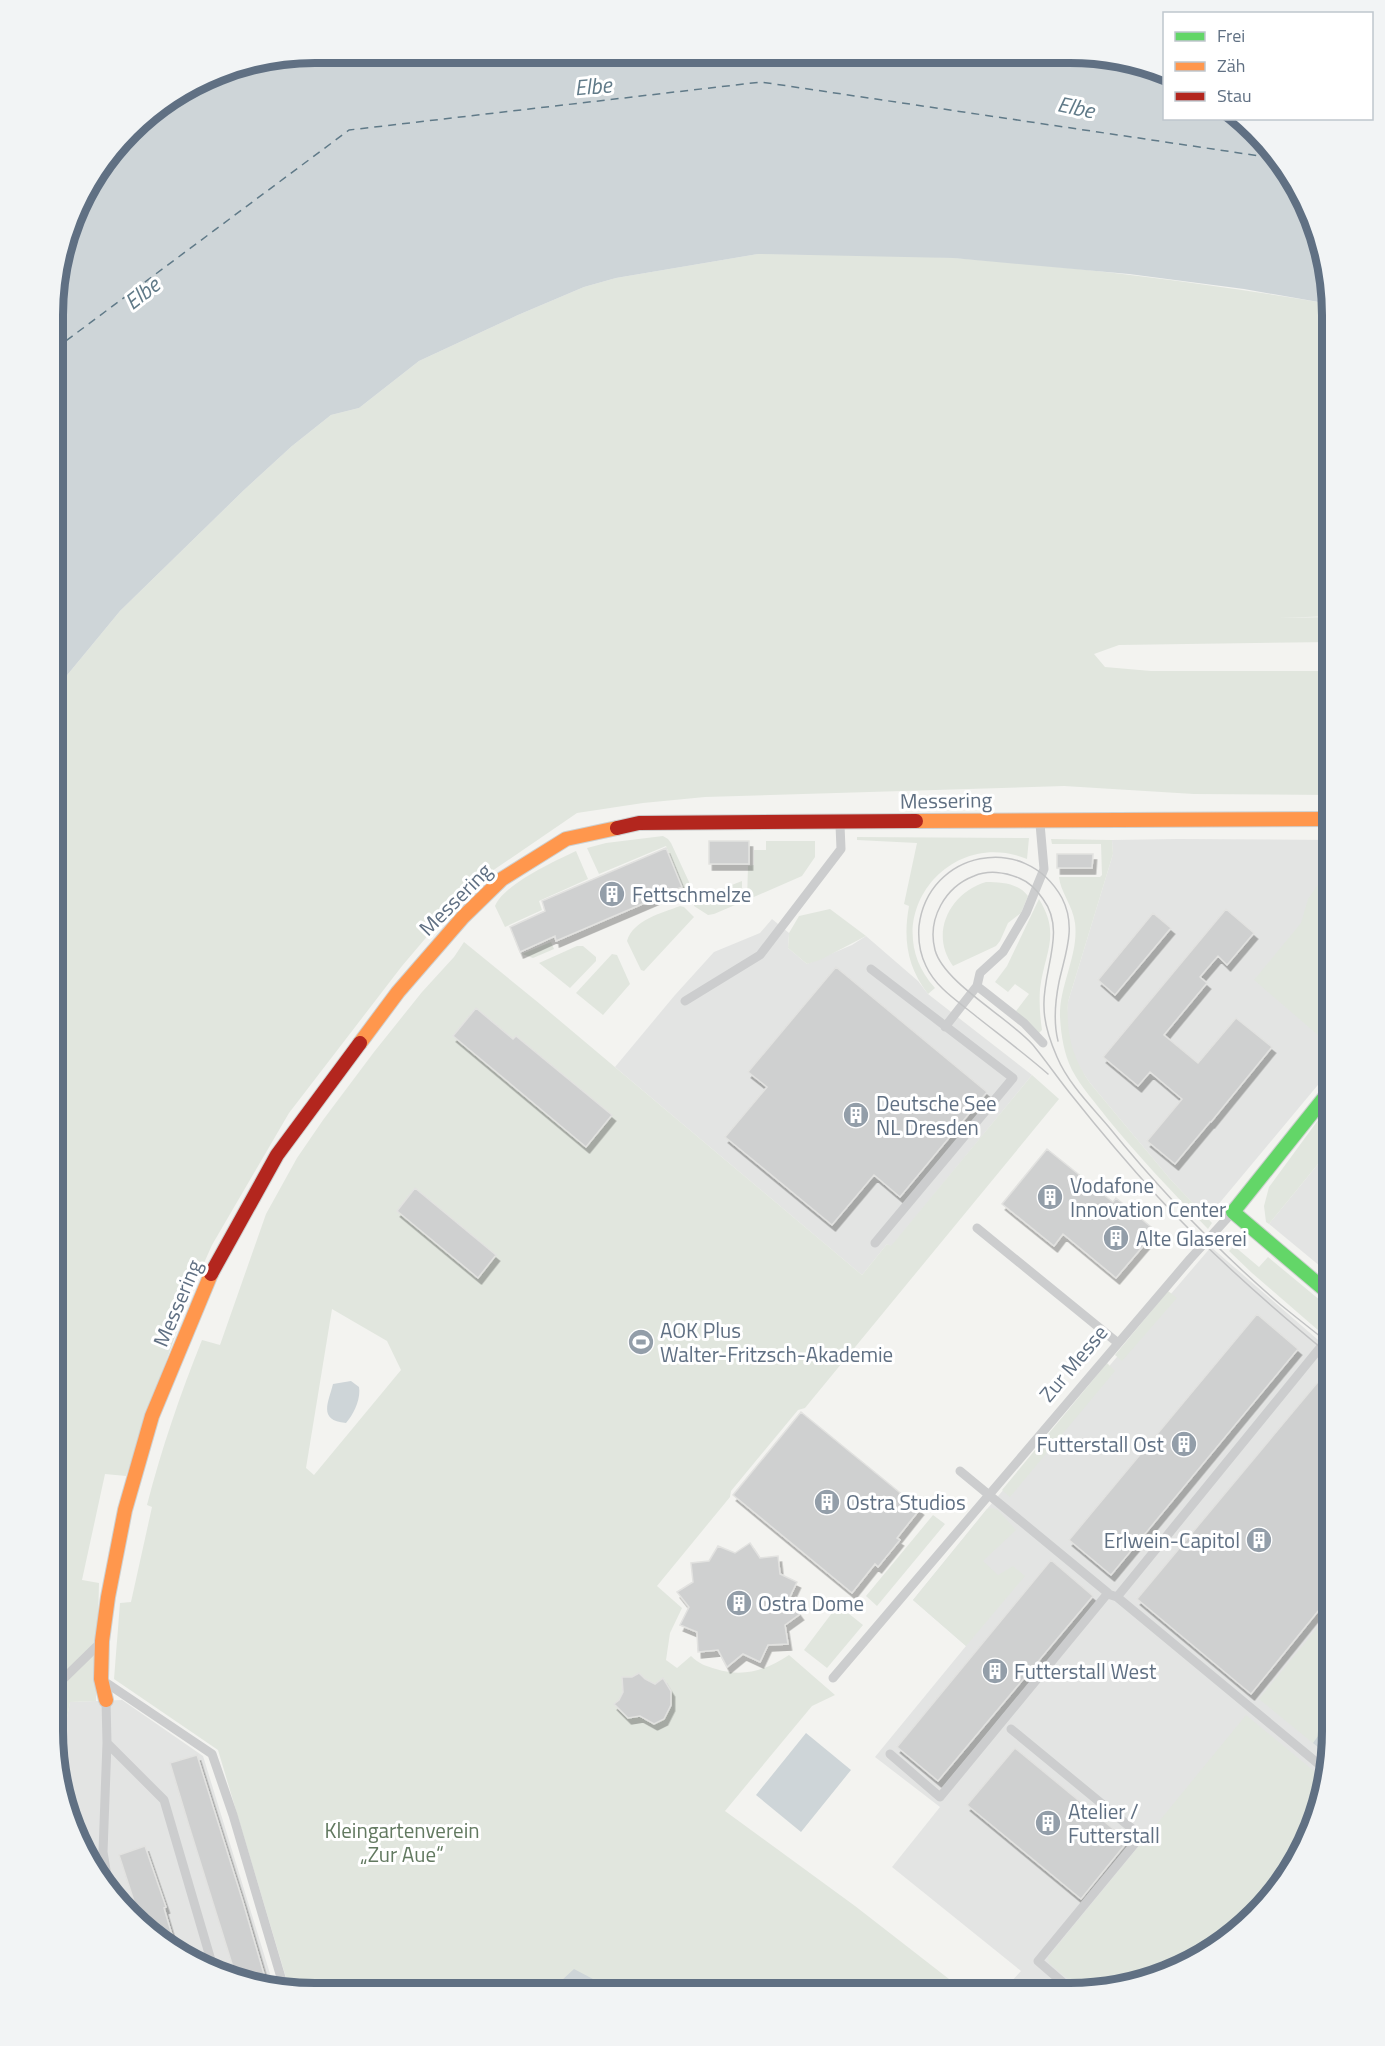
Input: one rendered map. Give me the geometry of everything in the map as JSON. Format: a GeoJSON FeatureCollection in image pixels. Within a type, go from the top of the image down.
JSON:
{"type":"FeatureCollection","features":[{"type":"Feature","properties":{"kind":"street","name":"Messering"},"geometry":{"type":"LineString","coordinates":[[106,1701],[101,1679],[102,1641],[108,1597],[128,1499],[152,1416],[207,1281],[277,1155],[398,992],[463,917],[502,879],[566,839],[639,823],[1322,819]]}},
{"type":"Feature","properties":{"kind":"street"},"geometry":{"type":"LineString","coordinates":[[1322,1101],[1233,1212],[1322,1288]]}},
{"type":"Feature","properties":{"kind":"lane"},"geometry":{"type":"LineString","coordinates":[[945,1027],[977,986],[980,973],[1003,952],[1026,913],[1044,869],[1040,820]]}},
{"type":"Feature","properties":{"kind":"lane"},"geometry":{"type":"LineString","coordinates":[[685,1001],[760,955],[841,849],[840,822]]}},
{"type":"Feature","properties":{"kind":"lane"},"geometry":{"type":"LineString","coordinates":[[871,969],[1013,1078],[874,1243]]}},
{"type":"Feature","properties":{"kind":"lane"},"geometry":{"type":"LineString","coordinates":[[977,986],[1024,1023],[1043,1042]]}},
{"type":"Feature","properties":{"kind":"lane","name":"Zur Messe"},"geometry":{"type":"LineString","coordinates":[[833,1678],[1190,1259],[1233,1212]]}},
{"type":"Feature","properties":{"kind":"lane"},"geometry":{"type":"LineString","coordinates":[[977,1228],[1118,1343]]}},
{"type":"Feature","properties":{"kind":"lane"},"geometry":{"type":"LineString","coordinates":[[890,1754],[940,1797],[1322,1345]]}},
{"type":"Feature","properties":{"kind":"lane"},"geometry":{"type":"LineString","coordinates":[[960,1471],[1320,1764]]}},
{"type":"Feature","properties":{"kind":"lane"},"geometry":{"type":"LineString","coordinates":[[63,1678],[102,1641]]}},
{"type":"Feature","properties":{"kind":"lane"},"geometry":{"type":"LineString","coordinates":[[101,1679],[212,1754],[282,1981]]}},
{"type":"Feature","properties":{"kind":"lane"},"geometry":{"type":"LineString","coordinates":[[106,1701],[107,1743],[103,1852],[106,1873]]}},
{"type":"Feature","properties":{"kind":"lane"},"geometry":{"type":"LineString","coordinates":[[1011,1729],[1141,1836],[1038,1961],[1063,1983]]}},
{"type":"Feature","properties":{"kind":"lane"},"geometry":{"type":"LineString","coordinates":[[107,1743],[164,1800],[211,1961]]}},
{"type":"Feature","properties":{"kind":"shaded area"},"geometry":{"type":"Polygon","coordinates":[[[1112,840],[1322,840],[1322,1080],[1207,1218],[1171,1180],[1090,1083],[1072,1052],[1066,1024],[1068,1002],[1113,854],[1112,840]]]}},
{"type":"Feature","properties":{"kind":"shaded area"},"geometry":{"type":"Polygon","coordinates":[[[772,919],[789,933],[788,948],[807,964],[852,945],[866,936],[918,981],[928,994],[1032,1075],[891,1247],[887,1244],[862,1275],[615,1067],[714,952],[760,933],[772,919]]]}},
{"type":"Feature","properties":{"kind":"shaded area"},"geometry":{"type":"Polygon","coordinates":[[[1322,1159],[1322,1268],[1269,1224],[1322,1159]]]}},
{"type":"Feature","properties":{"kind":"shaded area"},"geometry":{"type":"Polygon","coordinates":[[[1211,1247],[1322,1343],[1322,1731],[1317,1780],[1309,1812],[1296,1843],[1280,1871],[1260,1897],[1236,1921],[1210,1941],[1167,1964],[1103,1981],[1010,1983],[1021,1971],[892,1867],[940,1807],[875,1757],[966,1646],[913,1600],[987,1509],[1211,1247]]]}},
{"type":"Feature","properties":{"kind":"shaded area"},"geometry":{"type":"Polygon","coordinates":[[[122,1700],[203,1756],[272,1979],[218,1964],[175,1941],[149,1921],[125,1897],[105,1871],[82,1828],[68,1780],[63,1737],[70,1702],[122,1700]]]}},
{"type":"Feature","properties":{"kind":"green space"},"geometry":{"type":"Polygon","coordinates":[[[758,254],[905,256],[954,258],[1143,276],[1321,303],[1322,616],[1279,618],[1322,617],[1322,642],[1119,645],[1094,654],[1105,667],[1151,671],[1322,671],[1322,795],[1194,794],[1064,786],[705,797],[643,803],[577,813],[479,880],[452,907],[402,966],[289,1113],[212,1245],[188,1299],[126,1476],[105,1474],[82,1580],[99,1583],[96,1701],[70,1702],[63,1737],[63,680],[120,611],[244,490],[292,446],[331,415],[359,408],[419,361],[584,287],[616,278],[758,254]]]}},
{"type":"Feature","properties":{"kind":"green space"},"geometry":{"type":"Polygon","coordinates":[[[663,836],[671,843],[689,882],[689,885],[683,889],[666,846],[599,874],[587,848],[606,843],[663,836]]]}},
{"type":"Feature","properties":{"kind":"green space"},"geometry":{"type":"Polygon","coordinates":[[[857,837],[1029,838],[1027,859],[997,852],[970,856],[946,868],[928,886],[916,909],[913,935],[918,962],[935,988],[928,994],[915,974],[908,952],[906,930],[909,906],[904,904],[917,843],[857,840],[857,837]]]}},
{"type":"Feature","properties":{"kind":"green space"},"geometry":{"type":"Polygon","coordinates":[[[1051,839],[1112,840],[1113,854],[1068,1002],[1069,1035],[1075,1055],[1090,1083],[1171,1180],[1212,1223],[1208,1229],[1156,1175],[1119,1132],[1084,1088],[1069,1064],[1063,1044],[1060,1017],[1062,993],[1074,947],[1075,923],[1059,877],[1100,877],[1102,875],[1101,844],[1052,844],[1051,839]]]}},
{"type":"Feature","properties":{"kind":"green space"},"geometry":{"type":"Polygon","coordinates":[[[766,841],[815,841],[815,857],[802,876],[747,900],[748,866],[754,865],[754,850],[766,850],[766,841]]]}},
{"type":"Feature","properties":{"kind":"green space"},"geometry":{"type":"Polygon","coordinates":[[[576,851],[588,879],[539,901],[542,910],[505,927],[495,906],[500,898],[531,874],[576,851]]]}},
{"type":"Feature","properties":{"kind":"green space"},"geometry":{"type":"Polygon","coordinates":[[[1322,879],[1322,1038],[1254,980],[1301,923],[1308,899],[1322,879]]]}},
{"type":"Feature","properties":{"kind":"green space"},"geometry":{"type":"Polygon","coordinates":[[[742,881],[742,902],[708,915],[694,906],[696,899],[742,881]]]}},
{"type":"Feature","properties":{"kind":"green space"},"geometry":{"type":"Polygon","coordinates":[[[986,882],[1014,886],[1028,896],[1021,913],[1008,923],[996,946],[953,966],[946,953],[943,940],[943,928],[947,916],[962,895],[986,882]]]}},
{"type":"Feature","properties":{"kind":"green space"},"geometry":{"type":"Polygon","coordinates":[[[1039,899],[1049,923],[1050,943],[1040,989],[1042,1030],[1039,1033],[1016,1011],[1029,994],[1015,984],[1008,992],[995,982],[1007,966],[1039,899]]]}},
{"type":"Feature","properties":{"kind":"green space"},"geometry":{"type":"Polygon","coordinates":[[[680,906],[694,917],[644,971],[641,970],[627,941],[630,934],[649,918],[680,906]]]}},
{"type":"Feature","properties":{"kind":"green space"},"geometry":{"type":"Polygon","coordinates":[[[830,909],[866,936],[820,960],[807,964],[788,948],[789,933],[799,916],[830,909]]]}},
{"type":"Feature","properties":{"kind":"green space","name":"Kleingartenverein „Zur Aue“"},"geometry":{"type":"Polygon","coordinates":[[[464,942],[862,1275],[887,1244],[891,1246],[1032,1075],[1059,1099],[805,1408],[798,1410],[731,1491],[730,1497],[657,1586],[682,1608],[670,1633],[666,1660],[677,1668],[691,1656],[700,1663],[726,1672],[754,1671],[772,1665],[789,1655],[835,1695],[812,1706],[725,1811],[855,1906],[954,1983],[287,1981],[218,1750],[114,1679],[120,1603],[131,1602],[152,1507],[147,1505],[172,1421],[202,1340],[220,1345],[266,1214],[297,1158],[374,1052],[422,992],[454,957],[464,942]],[[332,1309],[306,1468],[314,1475],[401,1370],[387,1341],[332,1309]]]}},
{"type":"Feature","properties":{"kind":"green space"},"geometry":{"type":"Polygon","coordinates":[[[551,942],[554,949],[533,958],[522,954],[551,942]]]}},
{"type":"Feature","properties":{"kind":"green space"},"geometry":{"type":"Polygon","coordinates":[[[577,946],[583,946],[596,957],[596,961],[570,988],[539,963],[577,946]]]}},
{"type":"Feature","properties":{"kind":"green space"},"geometry":{"type":"Polygon","coordinates":[[[612,954],[617,955],[630,984],[603,1015],[576,993],[612,954]]]}},
{"type":"Feature","properties":{"kind":"green space"},"geometry":{"type":"Polygon","coordinates":[[[1322,1115],[1322,1159],[1269,1224],[1266,1222],[1264,1206],[1269,1187],[1322,1115]]]}},
{"type":"Feature","properties":{"kind":"green space"},"geometry":{"type":"Polygon","coordinates":[[[1234,1246],[1259,1267],[1268,1257],[1322,1302],[1322,1322],[1319,1331],[1252,1273],[1229,1251],[1234,1246]]]}},
{"type":"Feature","properties":{"kind":"green space"},"geometry":{"type":"Polygon","coordinates":[[[1168,1291],[1177,1298],[1122,1361],[1115,1355],[1168,1291]]]}},
{"type":"Feature","properties":{"kind":"green space"},"geometry":{"type":"Polygon","coordinates":[[[1107,1363],[1115,1371],[1010,1497],[1002,1490],[1107,1363]]]}},
{"type":"Feature","properties":{"kind":"green space"},"geometry":{"type":"Polygon","coordinates":[[[987,1509],[998,1510],[1016,1530],[983,1561],[998,1575],[1013,1566],[1025,1576],[966,1646],[913,1600],[987,1509]]]}},
{"type":"Feature","properties":{"kind":"green space"},"geometry":{"type":"Polygon","coordinates":[[[933,1515],[945,1524],[877,1606],[866,1596],[933,1515]]]}},
{"type":"Feature","properties":{"kind":"green space"},"geometry":{"type":"Polygon","coordinates":[[[838,1605],[863,1625],[827,1668],[804,1650],[838,1605]]]}},
{"type":"Feature","properties":{"kind":"green space"},"geometry":{"type":"Polygon","coordinates":[[[1322,1622],[1321,1750],[1259,1699],[1322,1622]]]}},
{"type":"Feature","properties":{"kind":"green space"},"geometry":{"type":"Polygon","coordinates":[[[1246,1715],[1318,1774],[1303,1828],[1280,1871],[1260,1897],[1236,1921],[1210,1941],[1182,1957],[1151,1970],[1103,1981],[1072,1983],[1049,1963],[1048,1957],[1246,1715]]]}},
{"type":"Feature","properties":{"kind":"water","name":"Elbe"},"geometry":{"type":"Polygon","coordinates":[[[315,63],[1070,63],[1103,65],[1163,80],[1163,120],[1230,120],[1236,125],[1260,149],[1280,175],[1296,203],[1309,234],[1320,282],[1321,302],[1244,289],[1129,274],[953,258],[758,254],[616,278],[584,287],[419,361],[359,408],[331,415],[292,446],[244,490],[120,611],[63,680],[63,315],[68,266],[76,234],[89,203],[105,175],[125,149],[149,125],[175,105],[203,89],[234,76],[282,65],[315,63]]]}},
{"type":"Feature","properties":{"kind":"water"},"geometry":{"type":"Polygon","coordinates":[[[351,1381],[359,1387],[356,1406],[346,1423],[337,1421],[328,1415],[327,1410],[333,1384],[351,1381]]]}},
{"type":"Feature","properties":{"kind":"water"},"geometry":{"type":"Polygon","coordinates":[[[1322,1731],[1321,1750],[1313,1743],[1322,1731]]]}},
{"type":"Feature","properties":{"kind":"water"},"geometry":{"type":"Polygon","coordinates":[[[806,1733],[851,1770],[801,1832],[756,1795],[806,1733]]]}},
{"type":"Feature","properties":{"kind":"water"},"geometry":{"type":"Polygon","coordinates":[[[574,1969],[593,1979],[588,1983],[561,1983],[574,1969]]]}},
{"type":"Feature","properties":{"kind":"building"},"geometry":{"type":"Polygon","coordinates":[[[709,841],[749,841],[749,864],[709,864],[709,841]]]}},
{"type":"Feature","properties":{"kind":"building","name":"Fettschmelze"},"geometry":{"type":"Polygon","coordinates":[[[666,848],[682,887],[556,941],[555,936],[520,952],[510,927],[545,911],[542,901],[666,848]]]}},
{"type":"Feature","properties":{"kind":"building"},"geometry":{"type":"Polygon","coordinates":[[[1057,854],[1093,854],[1092,868],[1057,868],[1057,854]]]}},
{"type":"Feature","properties":{"kind":"building"},"geometry":{"type":"Polygon","coordinates":[[[1226,909],[1254,933],[1227,965],[1218,956],[1200,977],[1207,983],[1164,1035],[1198,1063],[1236,1018],[1272,1047],[1175,1164],[1147,1141],[1182,1099],[1150,1072],[1138,1086],[1103,1057],[1226,909]]]}},
{"type":"Feature","properties":{"kind":"building"},"geometry":{"type":"Polygon","coordinates":[[[1153,913],[1171,928],[1115,995],[1098,980],[1153,913]]]}},
{"type":"Feature","properties":{"kind":"building","name":"Deutsche See NL Dresden"},"geometry":{"type":"Polygon","coordinates":[[[836,967],[987,1092],[900,1197],[874,1175],[832,1225],[725,1137],[767,1087],[748,1072],[836,967]]]}},
{"type":"Feature","properties":{"kind":"building"},"geometry":{"type":"Polygon","coordinates":[[[476,1008],[513,1039],[516,1036],[612,1115],[586,1147],[453,1036],[476,1008]]]}},
{"type":"Feature","properties":{"kind":"building"},"geometry":{"type":"Polygon","coordinates":[[[1047,1149],[1113,1202],[1116,1198],[1156,1231],[1116,1278],[1063,1234],[1054,1246],[1002,1204],[1047,1149]]]}},
{"type":"Feature","properties":{"kind":"building"},"geometry":{"type":"Polygon","coordinates":[[[415,1188],[496,1255],[478,1278],[397,1211],[415,1188]]]}},
{"type":"Feature","properties":{"kind":"building","name":"Futterstall Ost"},"geometry":{"type":"Polygon","coordinates":[[[1257,1314],[1298,1349],[1111,1575],[1069,1540],[1257,1314]]]}},
{"type":"Feature","properties":{"kind":"building","name":"Erlwein-Capitol"},"geometry":{"type":"Polygon","coordinates":[[[1322,1377],[1322,1606],[1251,1694],[1137,1599],[1322,1377]]]}},
{"type":"Feature","properties":{"kind":"building","name":"Ostra Studios"},"geometry":{"type":"Polygon","coordinates":[[[801,1412],[920,1509],[897,1538],[900,1540],[878,1567],[875,1564],[852,1593],[733,1495],[801,1412]]]}},
{"type":"Feature","properties":{"kind":"building","name":"Ostra Dome"},"geometry":{"type":"Polygon","coordinates":[[[750,1543],[760,1558],[778,1556],[780,1574],[797,1582],[789,1599],[800,1614],[785,1625],[788,1644],[768,1645],[760,1662],[743,1654],[727,1667],[718,1650],[698,1652],[697,1632],[680,1625],[689,1607],[677,1592],[693,1582],[691,1563],[709,1561],[718,1546],[735,1553],[750,1543]]]}},
{"type":"Feature","properties":{"kind":"building","name":"Futterstall West"},"geometry":{"type":"Polygon","coordinates":[[[1051,1560],[1093,1596],[938,1781],[897,1747],[1051,1560]]]}},
{"type":"Feature","properties":{"kind":"building"},"geometry":{"type":"Polygon","coordinates":[[[639,1673],[655,1684],[663,1678],[671,1691],[671,1705],[664,1719],[654,1724],[640,1716],[628,1718],[614,1704],[623,1692],[622,1677],[632,1677],[639,1673]]]}},
{"type":"Feature","properties":{"kind":"building","name":"Atelier / Futterstall"},"geometry":{"type":"Polygon","coordinates":[[[1015,1748],[1128,1841],[1081,1899],[967,1805],[1015,1748]]]}},
{"type":"Feature","properties":{"kind":"building"},"geometry":{"type":"Polygon","coordinates":[[[197,1755],[265,1978],[234,1970],[170,1763],[197,1755]]]}},
{"type":"Feature","properties":{"kind":"building"},"geometry":{"type":"Polygon","coordinates":[[[145,1846],[166,1907],[164,1908],[173,1940],[136,1908],[119,1855],[145,1846]]]}},
{"type":"Feature","properties":{"kind":"ferry route"},"geometry":{"type":"LineString","coordinates":[[63,343],[349,130],[761,82],[1266,157]]}},
{"type":"Feature","properties":{"kind":"tram line"},"geometry":{"type":"LineString","coordinates":[[1048,1074],[948,994],[930,974],[924,961],[920,946],[919,926],[926,901],[940,881],[958,867],[980,859],[1003,858],[1025,864],[1046,877],[1062,898],[1069,919],[1069,930],[1056,1004],[1055,1026],[1058,1041]]}},
{"type":"Feature","properties":{"kind":"tram line"},"geometry":{"type":"LineString","coordinates":[[1322,1338],[1281,1305],[1190,1219],[1128,1150],[1067,1076],[1052,1045],[1045,1020],[1044,993],[1052,952],[1053,924],[1050,911],[1038,892],[1023,880],[996,872],[974,876],[955,888],[947,896],[936,916],[933,938],[935,950],[951,975],[1033,1045],[1115,1148],[1199,1239],[1264,1300],[1322,1349]]}},
{"type":"Feature","properties":{"kind":"traffic: fast"},"geometry":{"type":"LineString","coordinates":[[1322,1101],[1233,1212],[1322,1288]]}},
{"type":"Feature","properties":{"kind":"traffic: slow"},"geometry":{"type":"LineString","coordinates":[[916,821],[1322,819]]}},
{"type":"Feature","properties":{"kind":"traffic: slow"},"geometry":{"type":"LineString","coordinates":[[360,1043],[398,992],[463,917],[502,879],[566,839],[617,828]]}},
{"type":"Feature","properties":{"kind":"traffic: slow"},"geometry":{"type":"LineString","coordinates":[[106,1700],[101,1679],[102,1641],[125,1510],[152,1416],[211,1274]]}},
{"type":"Feature","properties":{"kind":"traffic: jam"},"geometry":{"type":"LineString","coordinates":[[617,828],[639,823],[916,821]]}},
{"type":"Feature","properties":{"kind":"traffic: jam"},"geometry":{"type":"LineString","coordinates":[[211,1274],[277,1155],[360,1043]]}},
{"type":"Feature","properties":{"kind":"place","name":"Fettschmelze"},"geometry":{"type":"Point","coordinates":[612,894]}},
{"type":"Feature","properties":{"kind":"place","name":"Deutsche See NL Dresden"},"geometry":{"type":"Point","coordinates":[856,1115]}},
{"type":"Feature","properties":{"kind":"place","name":"Vodafone Innovation Center"},"geometry":{"type":"Point","coordinates":[1050,1197]}},
{"type":"Feature","properties":{"kind":"place","name":"Alte Glaserei"},"geometry":{"type":"Point","coordinates":[1116,1238]}},
{"type":"Feature","properties":{"kind":"place","name":"AOK Plus Walter-Fritzsch-Akademie"},"geometry":{"type":"Point","coordinates":[641,1342]}},
{"type":"Feature","properties":{"kind":"place","name":"Futterstall Ost"},"geometry":{"type":"Point","coordinates":[1184,1444]}},
{"type":"Feature","properties":{"kind":"place","name":"Ostra Studios"},"geometry":{"type":"Point","coordinates":[827,1502]}},
{"type":"Feature","properties":{"kind":"place","name":"Erlwein-Capitol"},"geometry":{"type":"Point","coordinates":[1259,1540]}},
{"type":"Feature","properties":{"kind":"place","name":"Ostra Dome"},"geometry":{"type":"Point","coordinates":[739,1603]}},
{"type":"Feature","properties":{"kind":"place","name":"Futterstall West"},"geometry":{"type":"Point","coordinates":[995,1671]}},
{"type":"Feature","properties":{"kind":"place","name":"Atelier / Futterstall"},"geometry":{"type":"Point","coordinates":[1048,1823]}}]}
